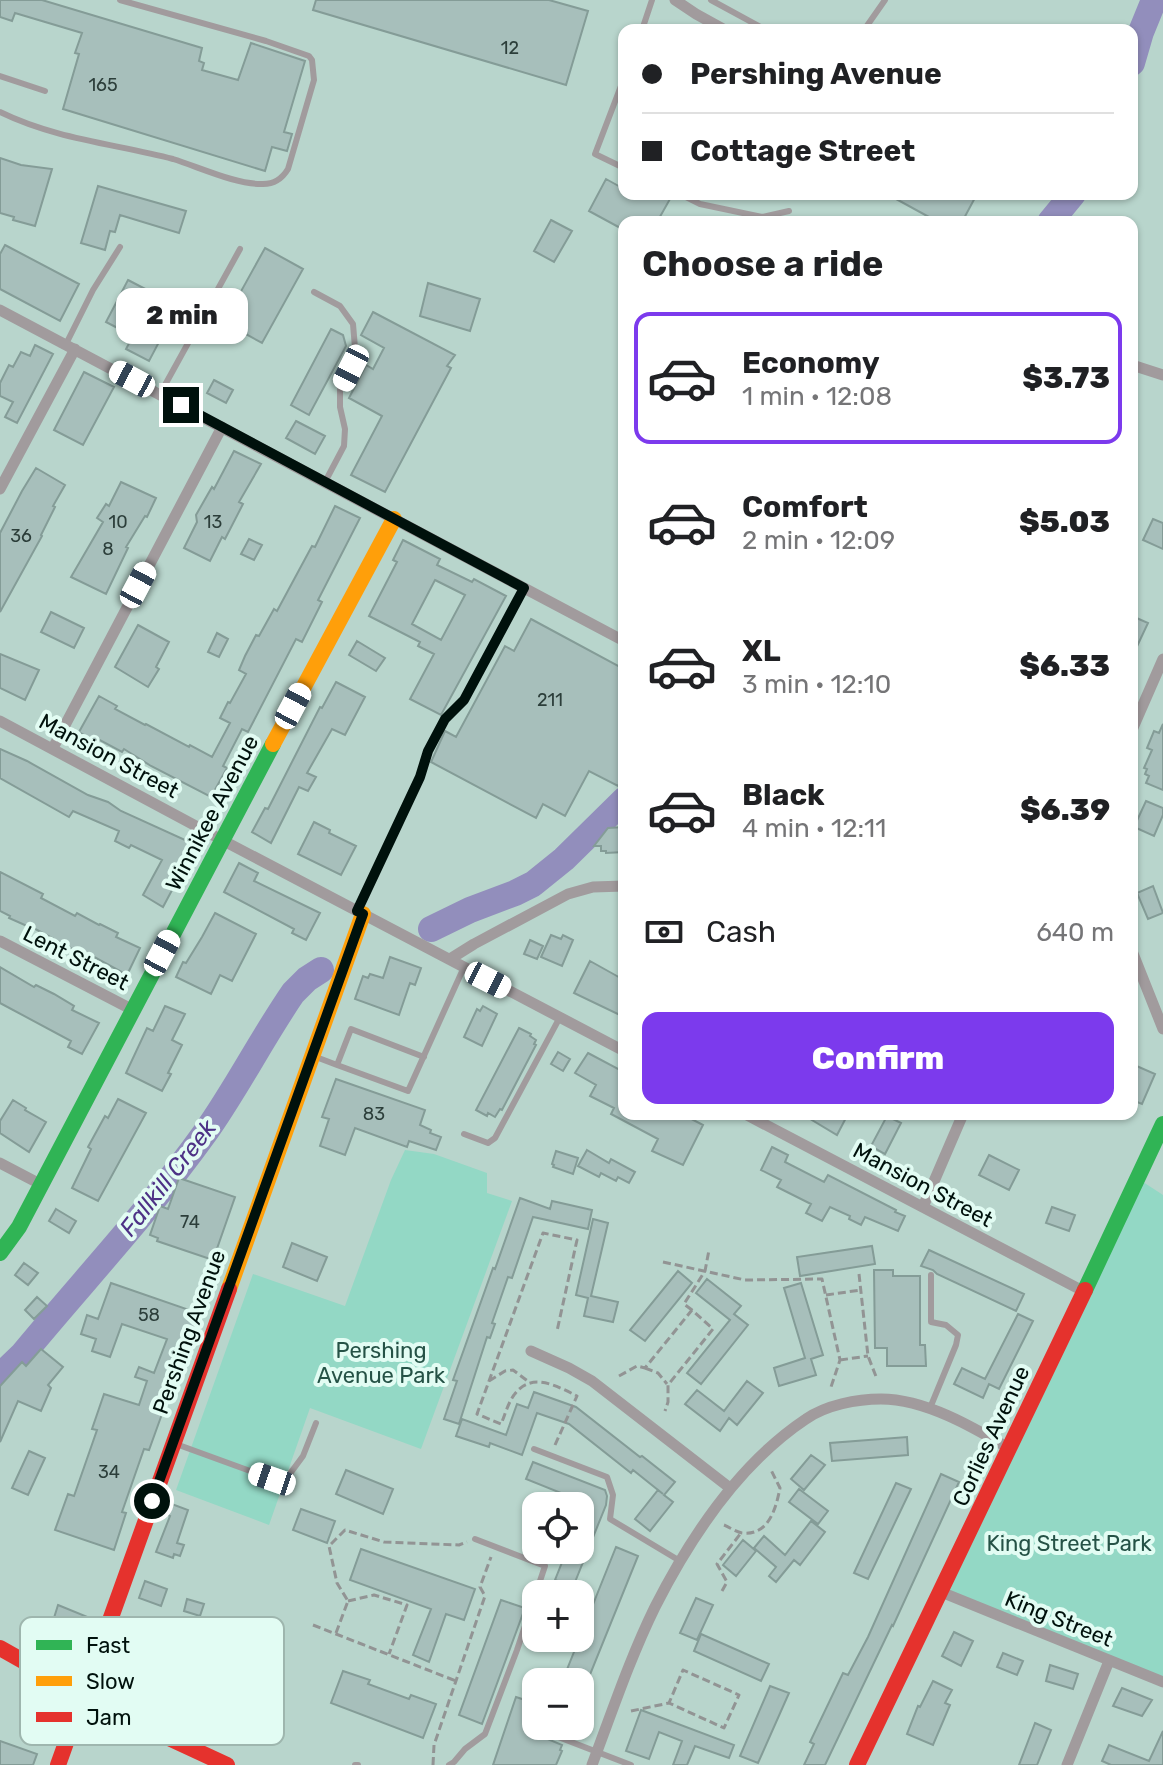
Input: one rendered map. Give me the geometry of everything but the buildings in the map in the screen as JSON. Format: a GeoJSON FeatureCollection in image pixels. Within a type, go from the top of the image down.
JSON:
{"type":"FeatureCollection","features":[{"type":"Feature","properties":{"kind":"main road","name":"Winnikee Avenue"},"geometry":{"type":"LineString","coordinates":[[0,1253],[19,1227],[42,1185],[394,519]]}},
{"type":"Feature","properties":{"kind":"main road","name":"Pershing Avenue"},"geometry":{"type":"LineString","coordinates":[[111,1617],[312,1056],[360,912]]}},
{"type":"Feature","properties":{"kind":"main road","name":"Corlies Avenue"},"geometry":{"type":"LineString","coordinates":[[857,1765],[1163,1124]]}},
{"type":"Feature","properties":{"kind":"main road"},"geometry":{"type":"LineString","coordinates":[[0,1648],[20,1660]]}},
{"type":"Feature","properties":{"kind":"main road","name":"Pershing Avenue"},"geometry":{"type":"LineString","coordinates":[[58,1765],[65,1745]]}},
{"type":"Feature","properties":{"kind":"main road"},"geometry":{"type":"LineString","coordinates":[[182,1745],[227,1765]]}},
{"type":"Feature","properties":{"kind":"street"},"geometry":{"type":"LineString","coordinates":[[675,0],[714,24]]}},
{"type":"Feature","properties":{"kind":"street"},"geometry":{"type":"LineString","coordinates":[[0,310],[618,638]]}},
{"type":"Feature","properties":{"kind":"street"},"geometry":{"type":"LineString","coordinates":[[0,489],[70,347]]}},
{"type":"Feature","properties":{"kind":"street"},"geometry":{"type":"LineString","coordinates":[[1138,367],[1163,375]]}},
{"type":"Feature","properties":{"kind":"street"},"geometry":{"type":"LineString","coordinates":[[53,748],[222,427]]}},
{"type":"Feature","properties":{"kind":"street"},"geometry":{"type":"LineString","coordinates":[[1138,716],[1163,659]]}},
{"type":"Feature","properties":{"kind":"street","name":"Mansion Street"},"geometry":{"type":"LineString","coordinates":[[0,721],[618,1048]]}},
{"type":"Feature","properties":{"kind":"street"},"geometry":{"type":"LineString","coordinates":[[450,959],[568,894],[593,887],[618,886]]}},
{"type":"Feature","properties":{"kind":"street","name":"Lent Street"},"geometry":{"type":"LineString","coordinates":[[0,941],[133,1010]]}},
{"type":"Feature","properties":{"kind":"street"},"geometry":{"type":"LineString","coordinates":[[1138,966],[1163,1029]]}},
{"type":"Feature","properties":{"kind":"street","name":"Mansion Street"},"geometry":{"type":"LineString","coordinates":[[756,1120],[1083,1291]]}},
{"type":"Feature","properties":{"kind":"street"},"geometry":{"type":"LineString","coordinates":[[923,1207],[960,1120]]}},
{"type":"Feature","properties":{"kind":"street"},"geometry":{"type":"LineString","coordinates":[[0,1163],[42,1185]]}},
{"type":"Feature","properties":{"kind":"street"},"geometry":{"type":"LineString","coordinates":[[531,1351],[592,1381],[730,1488]]}},
{"type":"Feature","properties":{"kind":"street"},"geometry":{"type":"LineString","coordinates":[[592,1765],[630,1662],[680,1561],[730,1488],[762,1454],[807,1418],[829,1408],[860,1401],[907,1401],[930,1408],[1010,1449]]}},
{"type":"Feature","properties":{"kind":"street","name":"King Street"},"geometry":{"type":"LineString","coordinates":[[941,1592],[1163,1682]]}},
{"type":"Feature","properties":{"kind":"street"},"geometry":{"type":"LineString","coordinates":[[1067,1765],[1109,1661]]}},
{"type":"Feature","properties":{"kind":"lane"},"geometry":{"type":"LineString","coordinates":[[0,112],[57,134],[175,160],[246,183],[275,182],[283,176],[292,157],[314,80],[309,56],[120,0]]}},
{"type":"Feature","properties":{"kind":"lane"},"geometry":{"type":"LineString","coordinates":[[644,24],[652,0]]}},
{"type":"Feature","properties":{"kind":"lane"},"geometry":{"type":"LineString","coordinates":[[711,0],[755,24]]}},
{"type":"Feature","properties":{"kind":"lane"},"geometry":{"type":"LineString","coordinates":[[868,24],[885,0]]}},
{"type":"Feature","properties":{"kind":"lane"},"geometry":{"type":"LineString","coordinates":[[0,76],[45,91]]}},
{"type":"Feature","properties":{"kind":"lane"},"geometry":{"type":"LineString","coordinates":[[618,94],[595,154],[618,165]]}},
{"type":"Feature","properties":{"kind":"lane"},"geometry":{"type":"LineString","coordinates":[[692,200],[757,216]]}},
{"type":"Feature","properties":{"kind":"lane"},"geometry":{"type":"LineString","coordinates":[[766,216],[789,211]]}},
{"type":"Feature","properties":{"kind":"lane"},"geometry":{"type":"LineString","coordinates":[[70,347],[93,290],[120,247]]}},
{"type":"Feature","properties":{"kind":"lane"},"geometry":{"type":"LineString","coordinates":[[160,394],[240,249]]}},
{"type":"Feature","properties":{"kind":"lane"},"geometry":{"type":"LineString","coordinates":[[314,292],[340,306],[353,324],[355,348],[351,368],[340,390],[344,446],[325,482]]}},
{"type":"Feature","properties":{"kind":"lane"},"geometry":{"type":"LineString","coordinates":[[360,912],[420,777],[428,751],[445,719],[464,700],[524,588]]}},
{"type":"Feature","properties":{"kind":"lane"},"geometry":{"type":"LineString","coordinates":[[312,1056],[408,1091],[464,967]]}},
{"type":"Feature","properties":{"kind":"lane"},"geometry":{"type":"LineString","coordinates":[[464,1134],[488,1143],[495,1138],[560,1017]]}},
{"type":"Feature","properties":{"kind":"lane"},"geometry":{"type":"LineString","coordinates":[[337,1065],[351,1029],[424,1057]]}},
{"type":"Feature","properties":{"kind":"lane"},"geometry":{"type":"LineString","coordinates":[[930,1408],[958,1335],[946,1325],[931,1322],[931,1275]]}},
{"type":"Feature","properties":{"kind":"lane"},"geometry":{"type":"LineString","coordinates":[[173,1443],[272,1479],[289,1475],[303,1456],[316,1423]]}},
{"type":"Feature","properties":{"kind":"lane"},"geometry":{"type":"LineString","coordinates":[[534,1449],[607,1477],[613,1495],[610,1519],[680,1561]]}},
{"type":"Feature","properties":{"kind":"lane"},"geometry":{"type":"LineString","coordinates":[[449,1765],[485,1734],[545,1566],[475,1539]]}},
{"type":"Feature","properties":{"kind":"lane"},"geometry":{"type":"LineString","coordinates":[[566,1740],[631,1765]]}},
{"type":"Feature","properties":{"kind":"path"},"geometry":{"type":"LineString","coordinates":[[665,1411],[668,1385],[713,1329],[684,1304],[705,1271],[709,1250]]}},
{"type":"Feature","properties":{"kind":"path"},"geometry":{"type":"LineString","coordinates":[[663,1262],[745,1280],[822,1279],[840,1360],[831,1387]]}},
{"type":"Feature","properties":{"kind":"path"},"geometry":{"type":"LineString","coordinates":[[859,1274],[868,1356],[877,1379]]}},
{"type":"Feature","properties":{"kind":"path"},"geometry":{"type":"LineString","coordinates":[[826,1295],[861,1290]]}},
{"type":"Feature","properties":{"kind":"path"},"geometry":{"type":"LineString","coordinates":[[645,1368],[692,1310]]}},
{"type":"Feature","properties":{"kind":"path"},"geometry":{"type":"LineString","coordinates":[[840,1360],[868,1356]]}},
{"type":"Feature","properties":{"kind":"path"},"geometry":{"type":"LineString","coordinates":[[619,1376],[637,1366],[658,1373],[668,1385]]}},
{"type":"Feature","properties":{"kind":"path"},"geometry":{"type":"LineString","coordinates":[[489,1381],[505,1371],[513,1370],[529,1382]]}},
{"type":"Feature","properties":{"kind":"path"},"geometry":{"type":"LineString","coordinates":[[724,1525],[741,1533],[756,1531],[771,1519],[780,1488],[771,1470]]}},
{"type":"Feature","properties":{"kind":"path"},"geometry":{"type":"LineString","coordinates":[[348,1601],[337,1583],[329,1546],[345,1530],[384,1542],[459,1545],[475,1539]]}},
{"type":"Feature","properties":{"kind":"path"},"geometry":{"type":"LineString","coordinates":[[722,1591],[727,1582],[717,1564],[741,1533]]}},
{"type":"Feature","properties":{"kind":"path"},"geometry":{"type":"LineString","coordinates":[[433,1765],[434,1745],[485,1596],[480,1587],[495,1547]]}},
{"type":"Feature","properties":{"kind":"path"},"geometry":{"type":"LineString","coordinates":[[348,1601],[374,1595],[407,1605],[389,1654]]}},
{"type":"Feature","properties":{"kind":"path"},"geometry":{"type":"LineString","coordinates":[[336,1633],[348,1601]]}},
{"type":"Feature","properties":{"kind":"path"},"geometry":{"type":"LineString","coordinates":[[313,1625],[456,1681]]}},
{"type":"Feature","properties":{"kind":"path"},"geometry":{"type":"LineString","coordinates":[[631,1711],[669,1703],[724,1728],[739,1695],[683,1670],[669,1703]]}},
{"type":"Feature","properties":{"kind":"green space","name":"Pershing Avenue Park"},"geometry":{"type":"Polygon","coordinates":[[[405,1150],[434,1154],[487,1173],[487,1193],[512,1201],[421,1449],[310,1408],[269,1525],[176,1490],[253,1274],[345,1306],[405,1150]]]}},
{"type":"Feature","properties":{"kind":"green space","name":"King Street Park"},"geometry":{"type":"Polygon","coordinates":[[[1137,1178],[1163,1195],[1163,1682],[941,1592],[1137,1178]]]}},
{"type":"Feature","properties":{"kind":"waterway","name":"Fallkill Creek"},"geometry":{"type":"LineString","coordinates":[[1138,42],[1154,0]]}},
{"type":"Feature","properties":{"kind":"waterway","name":"Fallkill Creek"},"geometry":{"type":"LineString","coordinates":[[1055,216],[1068,200]]}},
{"type":"Feature","properties":{"kind":"waterway","name":"Fallkill Creek"},"geometry":{"type":"LineString","coordinates":[[431,929],[533,884],[564,859],[618,806]]}},
{"type":"Feature","properties":{"kind":"waterway","name":"Fallkill Creek"},"geometry":{"type":"LineString","coordinates":[[0,1376],[22,1355],[184,1162],[217,1116],[293,993],[321,970]]}},
{"type":"Feature","properties":{"kind":"traffic: fast"},"geometry":{"type":"LineString","coordinates":[[0,1253],[19,1227],[273,744]]}},
{"type":"Feature","properties":{"kind":"traffic: fast"},"geometry":{"type":"LineString","coordinates":[[1085,1290],[1163,1124]]}},
{"type":"Feature","properties":{"kind":"traffic: slow"},"geometry":{"type":"LineString","coordinates":[[273,744],[394,519]]}},
{"type":"Feature","properties":{"kind":"traffic: slow"},"geometry":{"type":"LineString","coordinates":[[229,1289],[363,914]]}},
{"type":"Feature","properties":{"kind":"traffic: jam"},"geometry":{"type":"LineString","coordinates":[[111,1617],[229,1289]]}},
{"type":"Feature","properties":{"kind":"traffic: jam"},"geometry":{"type":"LineString","coordinates":[[857,1765],[1085,1290]]}},
{"type":"Feature","properties":{"kind":"traffic: jam"},"geometry":{"type":"LineString","coordinates":[[0,1648],[20,1659]]}},
{"type":"Feature","properties":{"kind":"traffic: jam"},"geometry":{"type":"LineString","coordinates":[[58,1765],[65,1745]]}},
{"type":"Feature","properties":{"kind":"traffic: jam"},"geometry":{"type":"LineString","coordinates":[[184,1745],[227,1765]]}},
{"type":"Feature","properties":{"kind":"route"},"geometry":{"type":"LineString","coordinates":[[152,1501],[363,914],[357,911],[420,777],[428,751],[445,719],[464,700],[524,588],[181,405]]}}]}
